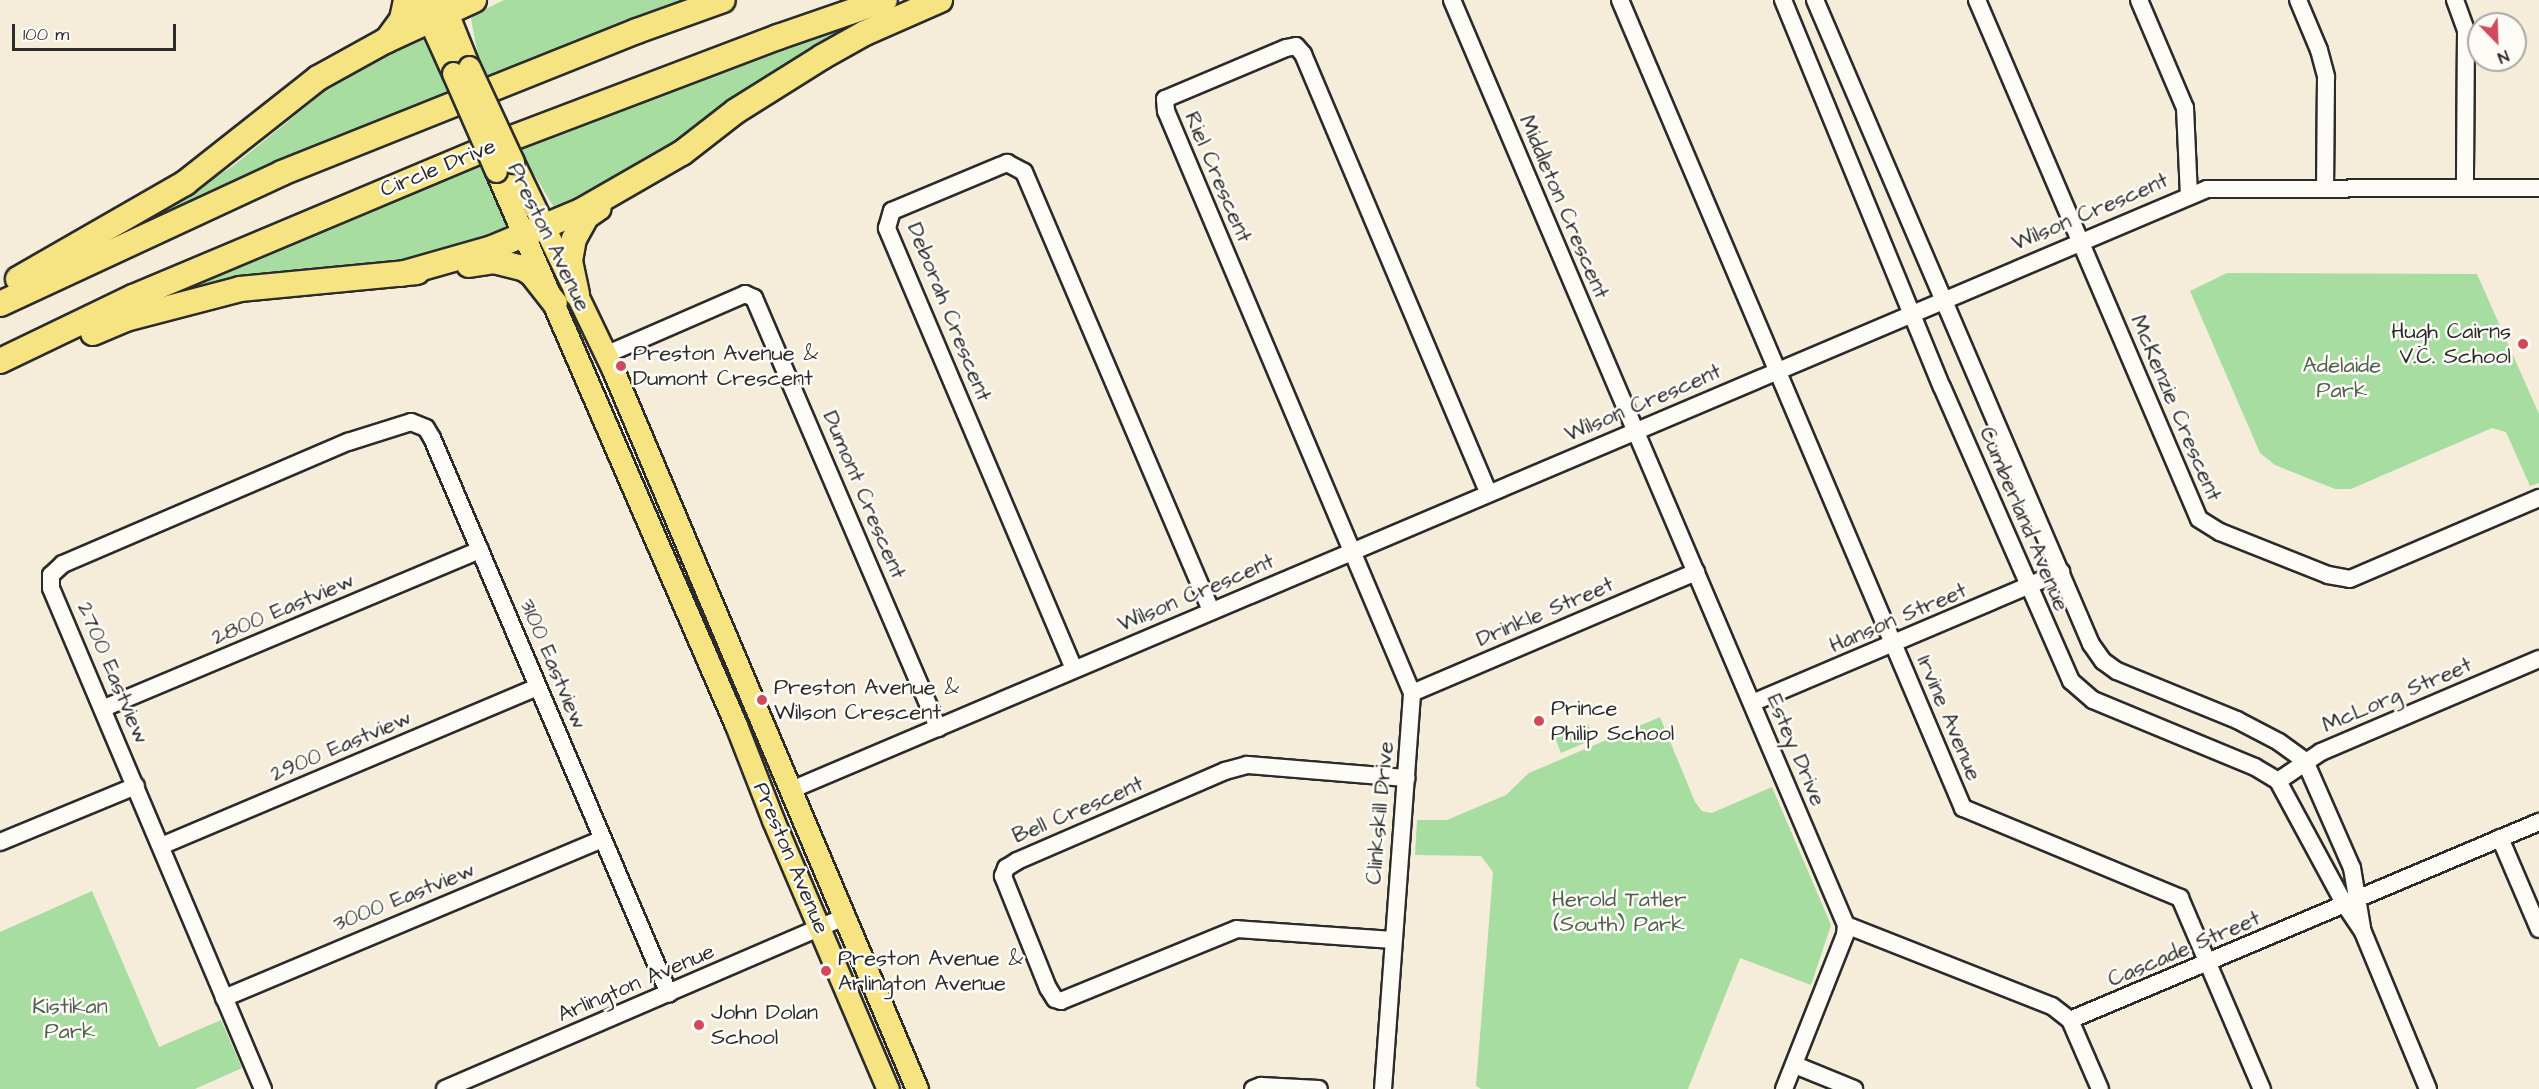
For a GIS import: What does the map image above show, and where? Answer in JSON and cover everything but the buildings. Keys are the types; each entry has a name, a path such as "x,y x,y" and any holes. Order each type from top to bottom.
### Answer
{"highway":[{"path":"385,41 402,19 406,0"},
{"path":"0,288 185,183 318,78 385,41 435,8 474,0"},
{"path":"0,304 282,173 637,31 723,0"},
{"name":"Circle Drive","path":"0,361 133,297 512,138 778,37 885,0"},
{"path":"401,274 462,258 533,231 624,188 682,153 736,111 822,57 865,33 940,0"},
{"path":"0,374 126,319 240,289 401,274 494,261 514,264 566,298 570,261 577,231 587,216 624,188"}],"main road":[{"name":"Preston Avenue","path":"435,8 533,231 566,298 605,355 917,1089"},
{"name":"Preston Avenue","path":"566,298 581,364 736,725 773,820 888,1089"},
{"name":"Preston Avenue","path":"581,364 596,363 627,407"},
{"name":"Preston Avenue","path":"736,725 751,738 780,788 791,790"},
{"path":"773,820 791,790"}],"street":[{"name":"Middleton Crescent","path":"1452,0 1635,430"},
{"path":"1620,0 1778,370"},
{"name":"Cumberland Avenue","path":"1784,0 1912,313 2071,681 2093,700 2255,766 2278,781 2351,902 2427,1089"},
{"name":"Cumberland Avenue","path":"1815,0 2091,644 2103,661 2117,671 2237,720 2279,742 2306,761 2352,868 2351,902"},
{"name":"McKenzie Crescent","path":"1977,0 2199,519 2220,532 2328,575 2350,579 2538,500"},
{"path":"2139,0 2185,108 2189,195"},
{"path":"2298,0 2319,50 2326,77 2325,187"},
{"path":"2455,0 2466,31 2465,187"},
{"name":"Riel Crescent","path":"1352,552 1166,111 1165,99 1286,48 1296,46 1303,54 1488,493"},
{"name":"Deborah Crescent","path":"1074,669 888,228 892,211 1007,163 1024,172 1211,611"},
{"name":"Wilson Crescent","path":"791,790 2189,195 2213,187 2539,188"},
{"name":"Dumont Crescent","path":"605,355 745,294 754,298 938,728"},
{"name":"Irvine Avenue","path":"1778,370 1963,808 2180,898 2262,1089"},
{"name":"3100 Eastview","path":"348,442 411,422 426,428 432,438 669,994"},
{"name":"Estey Drive","path":"1635,430 1846,925"},
{"name":"2700 Eastview","path":"263,1089 104,708 51,588 51,575 63,564 348,442"},
{"name":"2800 Eastview","path":"104,708 480,549"},
{"name":"Clinkskill Drive","path":"1352,552 1412,693 1383,1089"},
{"name":"Drinkle Street","path":"1412,693 1695,572"},
{"name":"Hanson Street","path":"1752,703 2061,572"},
{"name":"McLorg Street","path":"2278,781 2321,752 2539,659"},
{"name":"2900 Eastview","path":"161,846 538,687"},
{"name":"Bell Crescent","path":"1393,940 1237,929 1061,1001 1055,999 1048,988 1003,876 1006,868 1017,861 1225,771 1247,765 1406,778"},
{"path":"0,842 136,786"},
{"name":"Cascade Street","path":"2070,1020 2539,822"},
{"path":"2500,838 2539,929"},
{"name":"3000 Eastview","path":"224,998 602,839"},
{"name":"Arlington Avenue","path":"445,1089 844,917"},
{"path":"1784,1089 1845,935 1846,925 2052,1006 2070,1020 2100,1089"},
{"path":"1795,1065 1854,1089"},
{"path":"1253,1089 1260,1086 1319,1089"}],"green space":[{"path":"504,0 697,0 487,80 479,61 471,19 475,14"},
{"path":"904,0 913,0 675,148 556,211 536,177 524,163 516,145"},
{"path":"424,35 452,95 94,248 163,211 233,166 357,65"},
{"path":"480,159 511,225 509,228 461,248 409,260 358,265 166,296"},
{"name":"Adelaide Park","path":"2227,273 2477,274 2539,414 2539,483 2530,486 2506,432 2492,428 2351,489 2335,489 2275,465 2260,453 2190,291"},
{"name":"Herold Tatler (South) Park","path":"1660,717 1695,802 1702,811 1712,813 1772,787 1831,925 1811,985 1740,958 1688,1089 1481,1089 1476,1086 1493,872 1481,856 1415,855 1417,820 1447,820 1506,795 1529,773"},
{"path":"1588,724 1594,739 1561,753 1555,738"},
{"name":"Kistikan Park","path":"92,891 159,1047 221,1020 242,1068 195,1089 0,1089 0,932"}],"place":[{"name":"Hugh Cairns V.C. School","path":"2523,344"},
{"name":"Preston Avenue & Dumont Crescent","path":"621,366"},
{"name":"Preston Avenue & Wilson Crescent","path":"762,700"},
{"name":"Prince Philip School","path":"1539,721"},
{"name":"Preston Avenue & Arlington Avenue","path":"826,971"},
{"name":"John Dolan School","path":"699,1025"}]}
